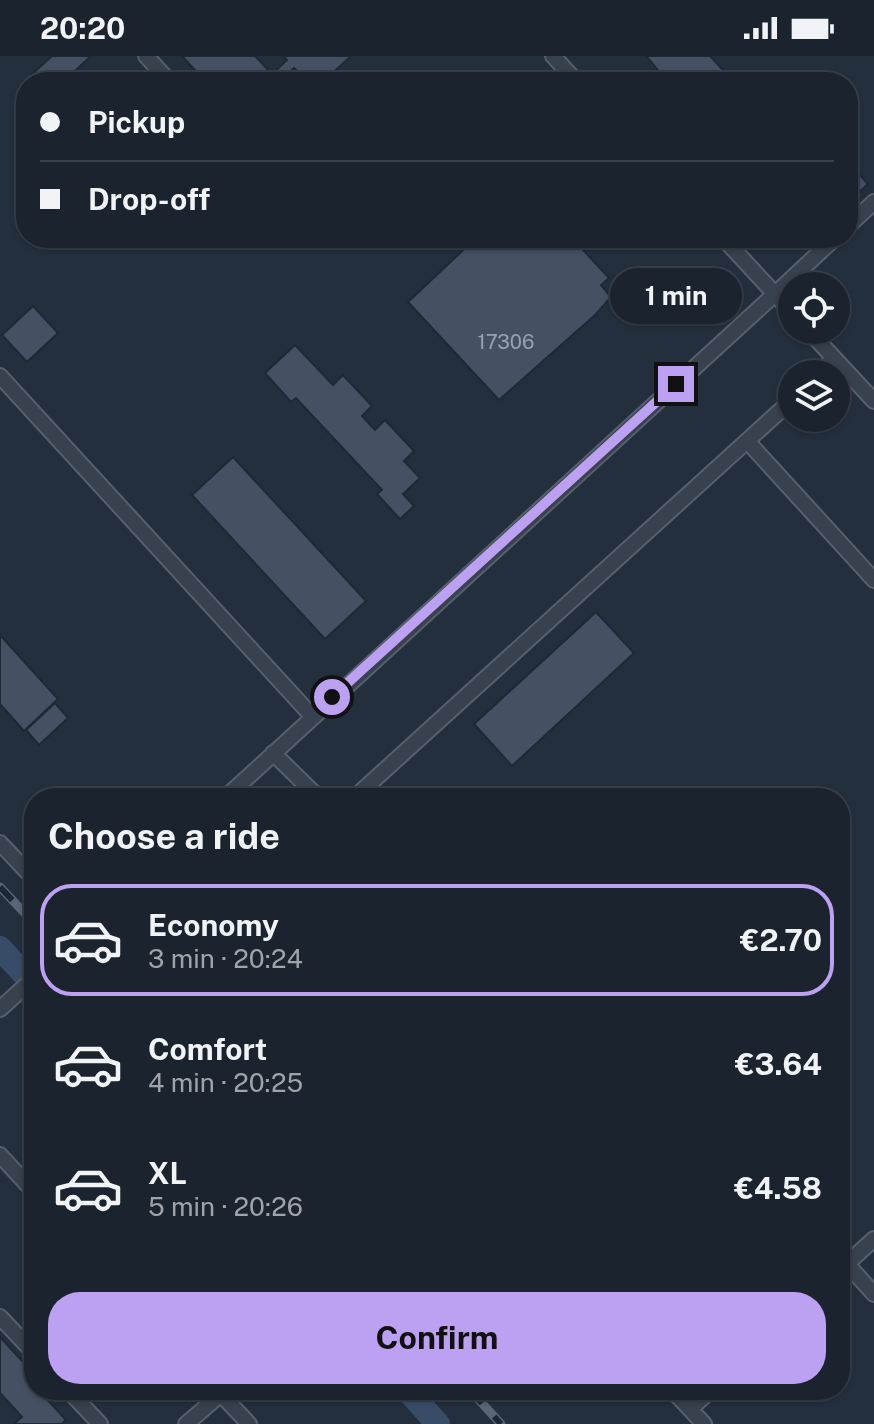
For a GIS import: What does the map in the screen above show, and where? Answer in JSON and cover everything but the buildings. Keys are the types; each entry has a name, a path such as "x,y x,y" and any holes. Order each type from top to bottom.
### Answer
{"lane":[{"path":"146,56 161,72"},
{"path":"553,56 568,72"},
{"path":"858,217 874,202"},
{"path":"732,248 778,297"},
{"path":"236,788 824,248"},
{"path":"821,344 874,401"},
{"path":"0,376 312,716"},
{"path":"365,788 778,413"},
{"path":"748,442 874,580"},
{"path":"273,753 309,788"},
{"path":"0,843 24,868"},
{"path":"0,1009 24,987"},
{"path":"0,1155 24,1181"},
{"path":"850,1261 874,1239"},
{"path":"850,1272 874,1294"},
{"path":"0,1317 24,1342"},
{"path":"77,1400 100,1424"},
{"path":"186,1424 211,1400"},
{"path":"226,1400 249,1424"},
{"path":"681,1400 704,1424"},
{"path":"690,1409 700,1400"}],"waterway":[{"path":"0,948 24,974"},
{"path":"416,1400 438,1424"}],"railway":[{"path":"0,887 24,912"},
{"path":"479,1400 501,1424"}],"route":[{"path":"332,697 676,384"}]}
